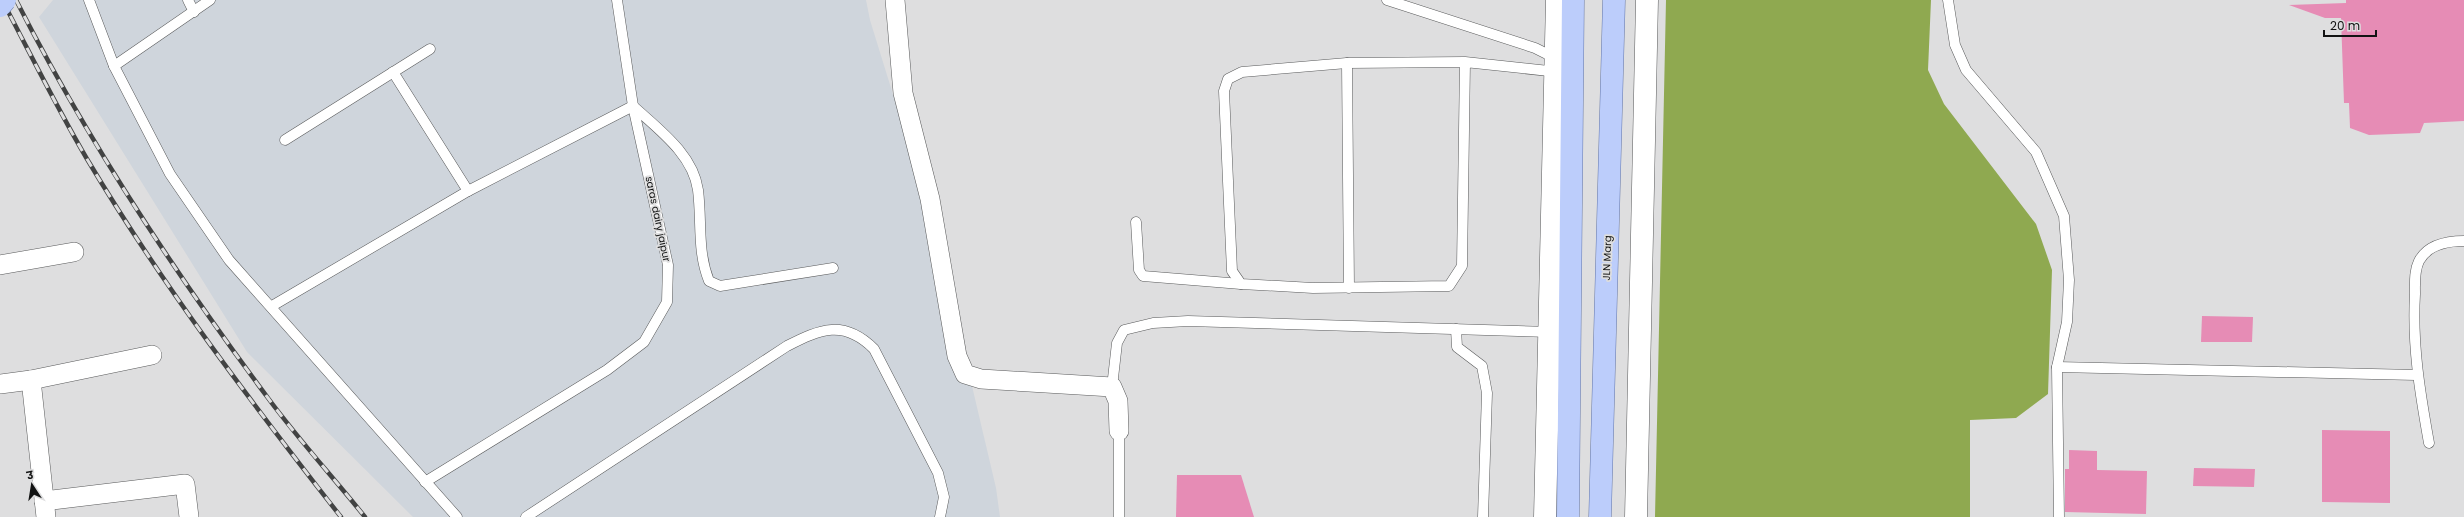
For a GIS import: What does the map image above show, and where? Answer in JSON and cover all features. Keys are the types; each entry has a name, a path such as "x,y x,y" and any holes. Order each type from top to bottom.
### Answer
{"main road":[{"path":"0,6 5,0"},
{"path":"1568,517 1560,332 1563,66 1573,0"},
{"name":"JLN Marg","path":"1600,517 1614,0"}],"street":[{"path":"894,0 904,93 930,199 957,356 965,374 981,379 1112,387 1118,401 1119,432"},
{"path":"1557,0 1563,66"},
{"path":"1636,517 1647,0"},
{"path":"0,264 74,252"},
{"path":"1545,517 1560,332"},
{"path":"0,384 31,380 152,355"},
{"path":"31,380 45,509 185,484 189,517"}],"lane":[{"path":"89,0 114,66 170,174 229,260 272,306 457,517"},
{"path":"188,0 194,12"},
{"path":"114,66 210,0"},
{"name":"saras dairy jaipur","path":"425,482 613,365 644,342 667,302 668,265 633,106 617,0"},
{"path":"1387,0 1528,45 1563,66"},
{"path":"1948,0 1955,45 1966,70 2036,152 2064,216 2069,280 2067,322 2056,367 2059,517"},
{"path":"285,140 430,49"},
{"path":"1241,284 1232,271 1224,91 1228,79 1242,72 1347,63 1465,62 1563,66"},
{"path":"1136,222 1139,270 1143,276 1241,284 1349,288 1449,286 1462,266 1465,62"},
{"path":"1347,63 1349,288"},
{"path":"393,72 468,191"},
{"path":"272,306 468,191 633,106 677,147 692,172 698,189 702,264 709,281 720,286 832,268"},
{"path":"2428,443 2416,375 2414,312 2416,273 2419,261 2427,251 2436,245 2464,241"},
{"path":"1112,387 1118,343 1124,330 1139,325 1188,321 1560,332"},
{"path":"1456,329 1457,348 1482,366 1487,393 1483,517"},
{"path":"526,517 787,346 810,335 830,330 850,331 862,336 874,349 938,473 944,497 940,517"},
{"path":"2056,367 2416,375"},
{"path":"1119,432 1119,517"}],"shaded area":[{"path":"53,0 866,0 870,20 937,237 996,488 1000,517 413,517 247,352 39,17"}],"green space":[{"path":"1666,0 1931,0 1928,70 1944,104 2036,224 2052,270 2048,394 2016,418 1970,420 1970,517 1655,517"}],"building":[{"path":"2346,0 2464,0 2464,121 2424,123 2420,133 2369,135 2350,128 2349,103 2344,103 2341,18 2325,18 2289,5 2346,3"},
{"path":"2202,316 2253,317 2252,342 2201,342"},
{"path":"2322,430 2390,431 2390,503 2322,502"},
{"path":"2069,450 2097,451 2097,470 2147,471 2146,514 2065,512 2065,469 2069,469"},
{"path":"2194,468 2255,469 2254,487 2193,486"},
{"path":"1177,475 1241,475 1254,517 1176,517"}],"railway":[{"path":"2,0 76,140 146,252 208,342 341,517"},
{"path":"16,0 72,104 133,204 166,254 279,413 365,517"}]}
